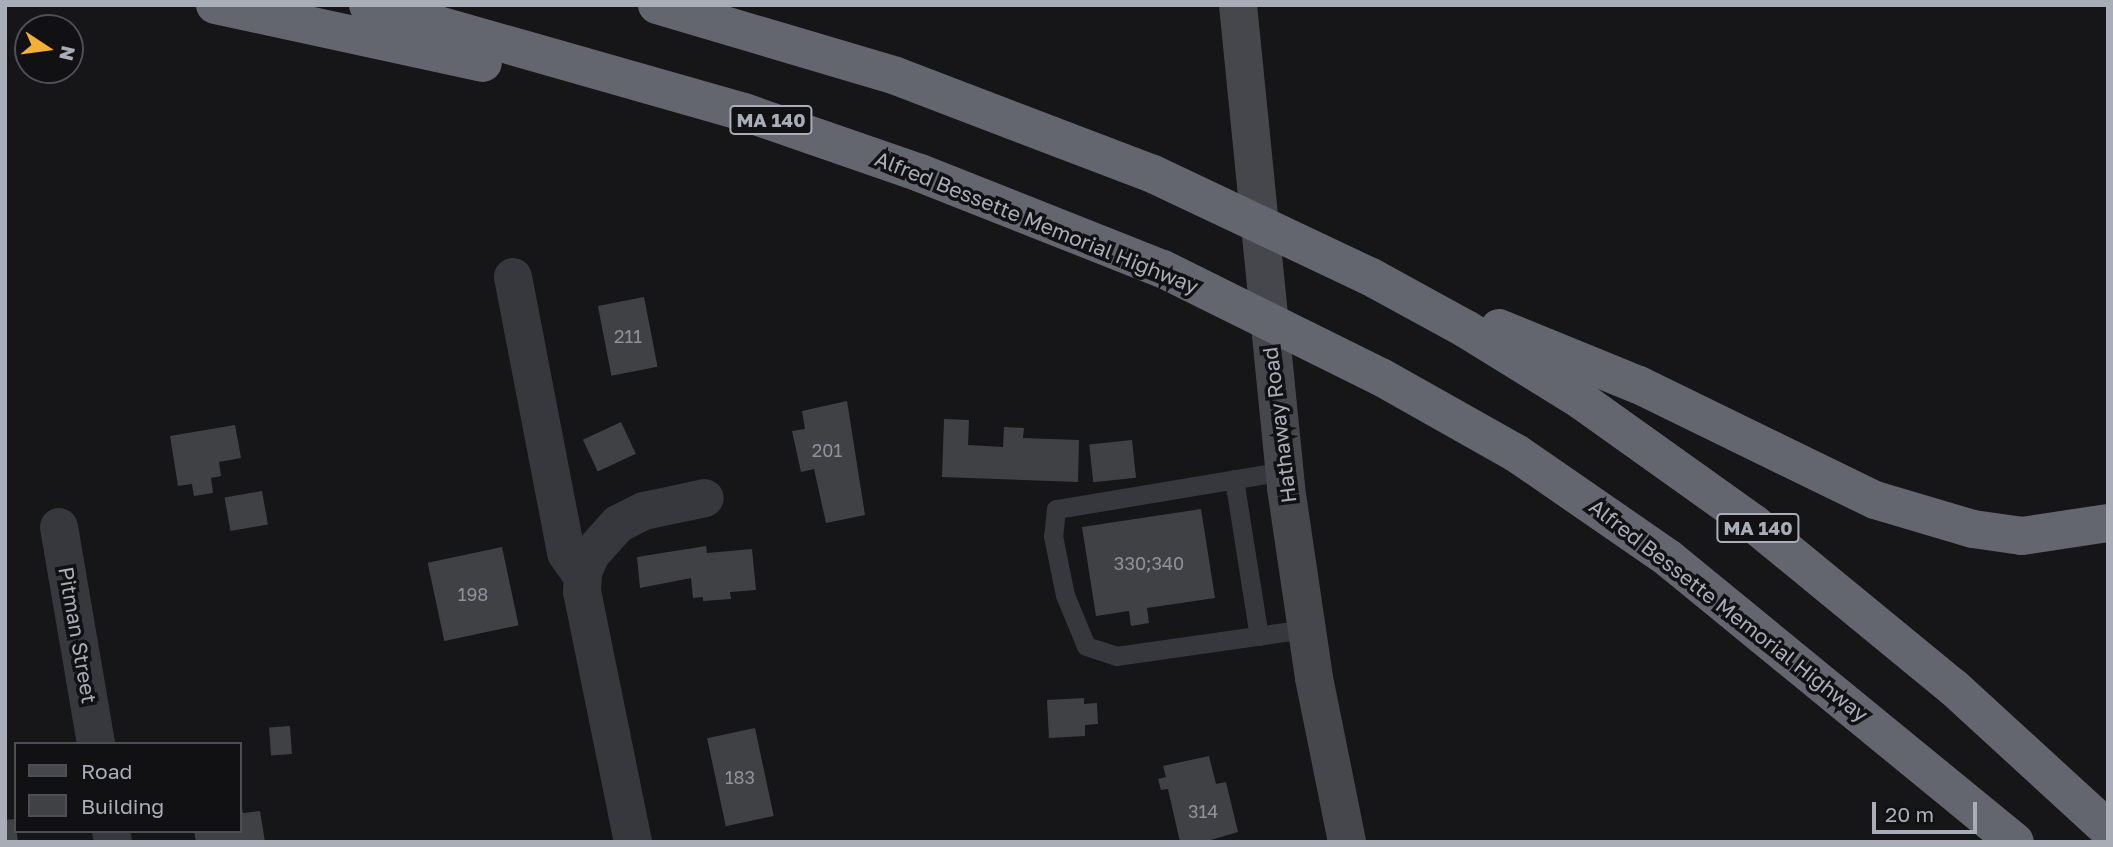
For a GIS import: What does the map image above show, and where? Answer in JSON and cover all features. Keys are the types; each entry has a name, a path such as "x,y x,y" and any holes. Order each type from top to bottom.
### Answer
{"highway":[{"path":"215,5 485,63 722,105"},
{"name":"Alfred Bessette Memorial Highway","path":"368,5 722,105 920,173 1163,269 1381,377 1516,453 1668,558 2015,842"},
{"name":"MA 140","path":"657,5 805,47 976,103 1153,174 1407,295 1582,401 1753,523 1953,687 2108,829"},
{"path":"702,5 805,47"},
{"path":"1407,295 1629,380 1875,500 1973,529 2022,536 2108,523"}],"main road":[{"name":"Hathaway Road","path":"1238,5 1284,471 1306,629 1348,842"}],"street":[{"path":"513,277 566,553 583,577"},
{"path":"633,842 582,592 583,577 591,555 618,524 644,512 705,498"},
{"name":"Pitman Street","path":"60,527 96,742"}],"lane":[{"path":"1284,471 1056,509 1053,536 1065,595 1086,646 1116,656 1306,629"},
{"path":"1234,479 1259,636"}],"building":[{"path":"644,297 658,367 611,376 598,306"},
{"path":"847,401 865,515 826,523 814,469 801,472 792,431 805,429 802,411"},
{"path":"944,419 969,420 968,445 1003,447 1004,427 1024,428 1023,438 1079,440 1078,482 942,477"},
{"path":"621,422 636,454 598,471 583,440"},
{"path":"235,425 241,458 219,462 221,476 211,478 213,493 194,496 192,484 178,486 170,436"},
{"path":"1132,440 1136,478 1093,482 1089,444"},
{"path":"262,491 268,524 230,531 225,498"},
{"path":"1201,509 1215,598 1147,608 1149,623 1131,626 1129,611 1096,616 1082,527"},
{"path":"706,546 707,553 752,549 756,590 730,592 731,599 703,601 703,597 693,598 691,578 640,588 637,557"},
{"path":"502,547 519,625 444,641 428,563"},
{"path":"1084,698 1084,704 1097,703 1098,724 1085,725 1085,736 1049,738 1047,700"},
{"path":"290,726 292,754 271,755 269,727"},
{"path":"755,728 774,816 726,826 707,738"},
{"path":"1209,756 1216,784 1226,782 1238,832 1204,842 1180,842 1168,789 1161,790 1158,779 1166,777 1163,766"},
{"path":"242,808 243,813 260,811 265,842 196,842 194,833 242,833"},
{"path":"14,819 14,833 17,833 18,842 5,842 5,820"}]}
